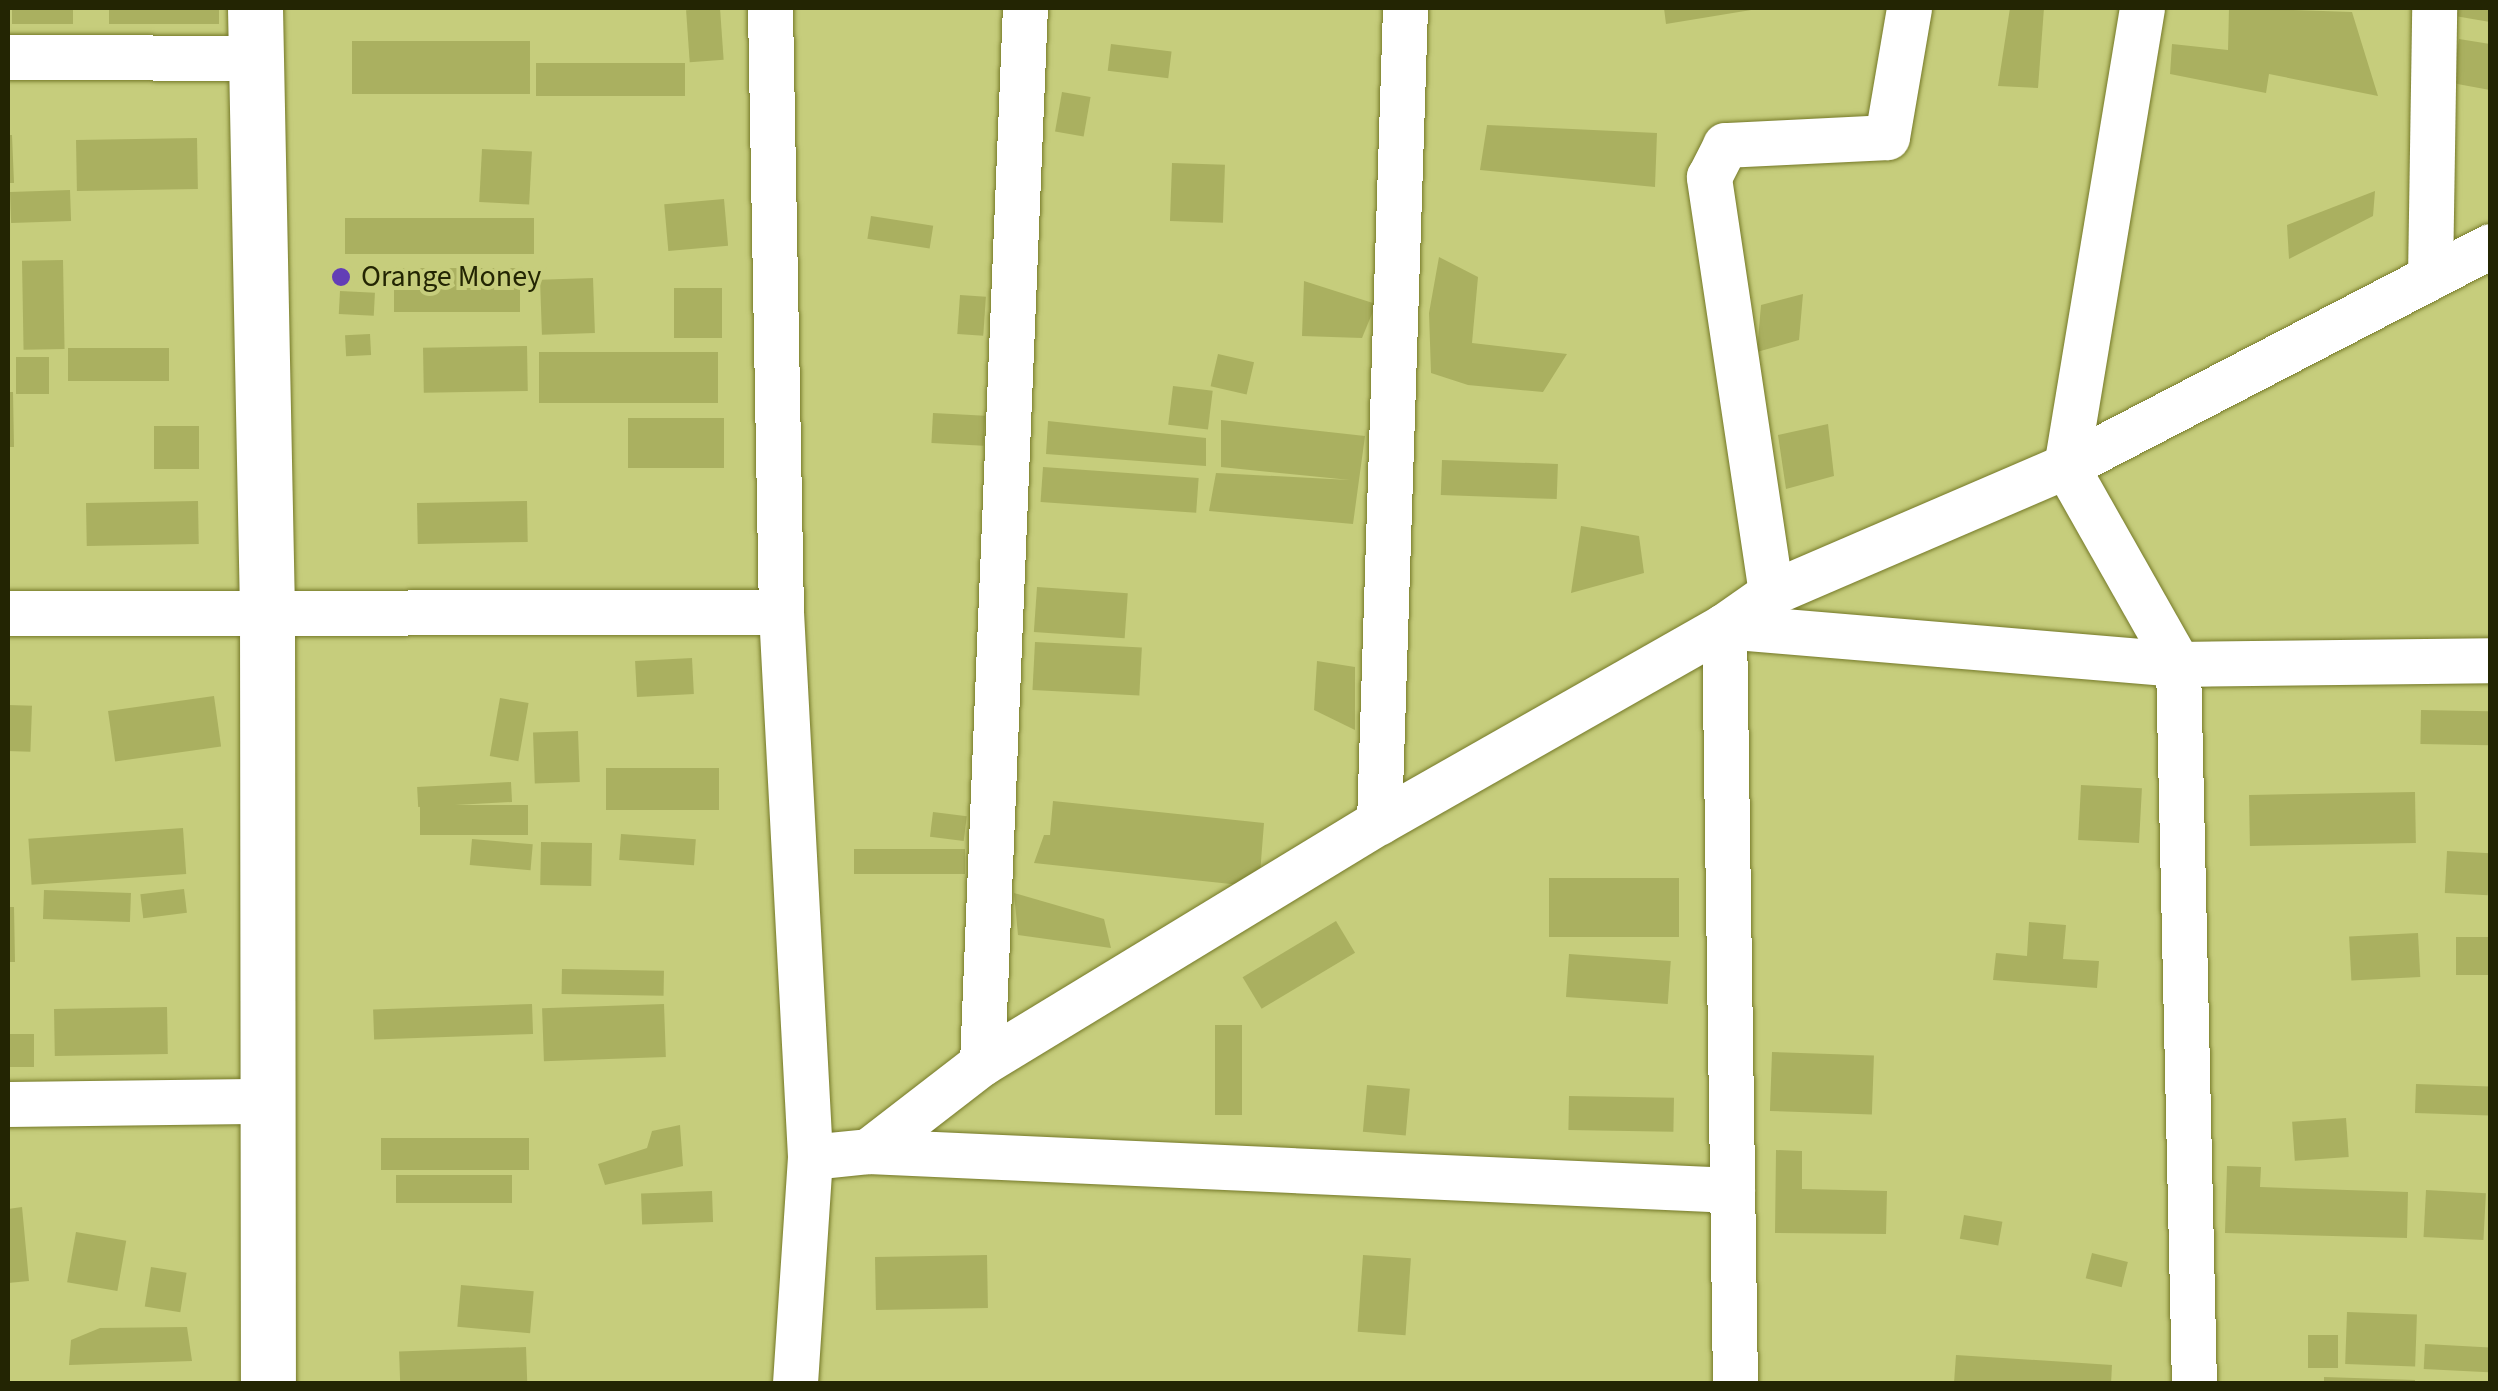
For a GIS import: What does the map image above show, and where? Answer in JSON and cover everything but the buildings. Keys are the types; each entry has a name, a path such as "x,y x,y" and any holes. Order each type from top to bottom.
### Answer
{"street":[{"path":"770,8 780,612 810,1157 795,1384"},
{"path":"982,1063 1026,8"},
{"path":"1379,822 1405,8"},
{"path":"1771,594 1709,178 1724,145 1887,138 1909,8"},
{"path":"2142,8 2066,466 2178,664 2194,1384"},
{"path":"2430,277 2434,8"},
{"path":"8,56 255,32 267,612 268,1384"},
{"path":"868,1151 982,1063 1379,822 1724,626 1771,594 2066,466 2490,246"},
{"path":"8,613 780,612"},
{"path":"1724,626 2178,664 2490,660"},
{"path":"1724,626 1736,1384"},
{"path":"8,1104 269,1101"},
{"path":"810,1157 868,1151 1732,1190"}],"place":[{"name":"Orange Money","path":"341,277"}]}
